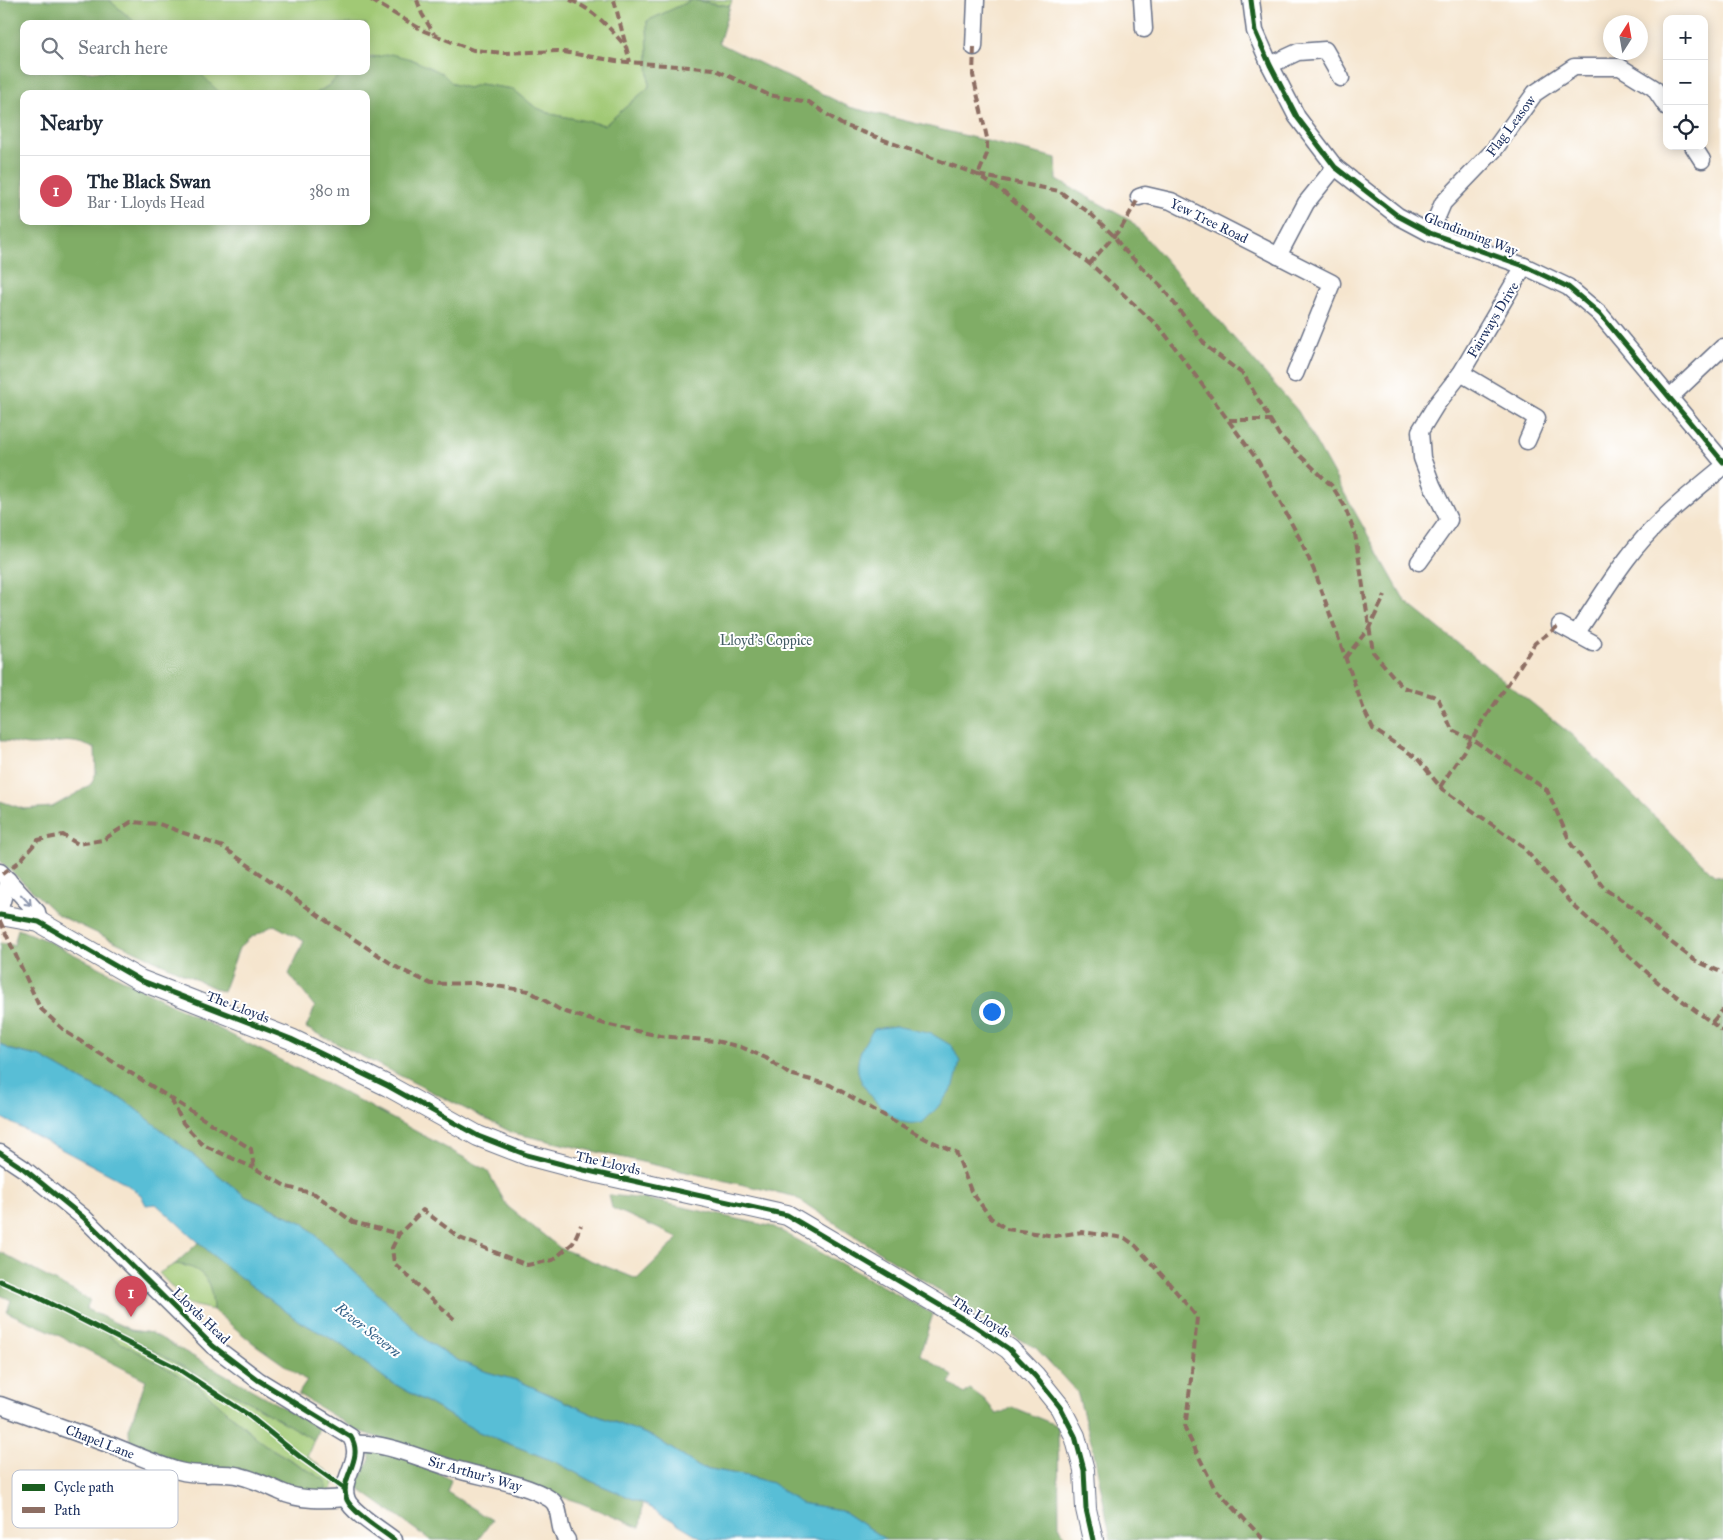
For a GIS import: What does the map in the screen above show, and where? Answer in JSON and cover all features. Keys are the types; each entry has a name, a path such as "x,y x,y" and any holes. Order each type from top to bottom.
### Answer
{"street":[{"path":"974,48 976,0"},
{"path":"1142,0 1144,29"},
{"name":"Glendinning Way","path":"1251,0 1255,31 1270,65 1297,117 1336,167 1398,216 1430,232 1524,266 1568,288 1600,314 1723,462"},
{"path":"1270,65 1298,52 1325,50 1342,78"},
{"name":"Flag Leasow","path":"1430,232 1443,203 1494,150 1535,93 1574,67 1620,67 1654,88 1666,105"},
{"path":"1696,150 1702,160"},
{"path":"1278,256 1306,203 1336,167"},
{"name":"Yew Tree Road","path":"1138,197 1144,195 1171,201 1332,283 1296,374"},
{"name":"Fairways Drive","path":"1419,562 1449,520 1432,485 1422,458 1420,431 1436,405 1461,372 1524,266"},
{"path":"1669,398 1723,347"},
{"name":"Fairways Drive","path":"1461,372 1536,418 1527,441"},
{"path":"1576,634 1626,560 1642,541 1663,519 1723,467"},
{"path":"1560,625 1593,643"},
{"path":"0,908 4,876"},
{"path":"4,876 37,912 39,922"},
{"name":"The Lloyds","path":"0,916 39,922 140,980 291,1039 388,1086 478,1136 527,1155 574,1168 787,1215 930,1299 1009,1349 1035,1376 1060,1407 1074,1436 1084,1470 1086,1509 1093,1540"},
{"name":"Lloyds Head","path":"0,1154 24,1169 83,1217 213,1346 258,1380 351,1437 355,1444"},
{"name":"Chapel Lane","path":"0,1405 177,1470"},
{"path":"355,1444 354,1459 345,1489 346,1498 352,1507 394,1540"},
{"name":"Sir Arthur's Way","path":"355,1444 383,1445 541,1495 552,1500 556,1505 560,1526 564,1537 568,1540"},
{"name":"Chapel Lane","path":"178,1470 191,1474 238,1475 271,1486 279,1491 310,1499 346,1498"}],"green space":[{"name":"Lloyd's Coppice","path":"0,0 109,0 132,20 20,20 20,75 202,75 217,90 20,90 20,225 370,225 370,90 321,90 331,84 339,75 370,75 370,58 391,54 411,59 442,73 453,84 468,88 480,84 513,89 535,107 551,114 605,125 649,87 647,21 692,0 730,6 719,43 849,107 1056,158 1057,180 1131,221 1298,411 1405,601 1573,736 1714,875 1723,877 1723,1540 1111,1540 1093,1448 1077,1392 1036,1348 996,1327 793,1196 513,1133 306,1028 315,1007 289,974 304,941 274,925 250,938 239,948 223,992 58,915 0,861 0,801 24,809 52,807 91,784 96,773 95,749 77,742 31,745 0,741"},
{"path":"109,0 692,0 647,21 649,87 605,125 551,114 535,107 513,89 480,84 468,88 453,84 442,73 370,57 370,20 132,20"},
{"path":"696,0 732,0 730,6"},
{"path":"202,75 339,75 331,84 321,90 217,90"},
{"path":"18,929 50,942 360,1101 487,1170 507,1206 560,1248 637,1279 679,1238 612,1208 609,1195 646,1199 774,1227 933,1314 920,1354 953,1376 950,1383 964,1394 970,1389 984,1399 996,1413 1003,1413 1012,1407 1058,1426 1059,1525 1066,1540 886,1540 841,1510 799,1503 772,1483 699,1467 654,1437 590,1413 519,1381 487,1372 459,1361 428,1342 303,1223 246,1197 124,1100 96,1088 41,1057 11,1050 0,1044 0,943 14,945"},
{"path":"199,1242 225,1266 299,1321 339,1343 386,1379 479,1432 556,1462 591,1481 643,1503 640,1528 581,1503 358,1431 298,1394 307,1381 253,1343 213,1310 211,1291 200,1272 175,1264"},
{"path":"0,1252 90,1300 86,1309 131,1330 152,1333 319,1428 314,1440 253,1404 116,1331 109,1336 197,1385 265,1445 326,1481 327,1486 324,1494 311,1495 189,1467 130,1449 129,1429 146,1380 48,1330 7,1312 11,1300 0,1295"},
{"path":"175,1264 200,1272 205,1278 211,1291 213,1310 188,1304 159,1273"},
{"path":"116,1331 253,1404 314,1440 307,1456 335,1477 331,1490 324,1494 326,1481 264,1444 197,1385 108,1336"},
{"path":"370,1450 416,1461 451,1480 447,1492 492,1520 478,1540 430,1540 356,1487 370,1459"}],"water":[{"path":"895,1026 932,1034 952,1046 960,1062 954,1086 937,1108 922,1123 905,1123 882,1108 869,1093 858,1071 858,1059 862,1048 874,1029"},
{"name":"River Severn","path":"0,1044 11,1050 41,1057 96,1088 124,1100 246,1197 303,1223 428,1342 459,1361 487,1372 519,1381 590,1413 654,1437 699,1467 772,1483 800,1503 841,1510 886,1540 705,1540 643,1503 591,1481 556,1462 479,1432 386,1379 339,1343 299,1321 225,1266 156,1204 146,1205 141,1195 122,1181 0,1117"}],"marked path":[{"path":"371,0 424,31 473,50 504,53 558,51 616,61 714,69 769,95 809,102 841,124 978,175 1002,191 1043,227 1096,269 1162,330 1258,461 1301,541 1316,575 1364,710 1373,729 1417,758 1442,789 1521,845 1575,907 1660,984 1723,1031"},
{"path":"417,0 422,14 434,34"},
{"path":"570,0 594,14 626,47"},
{"path":"614,0 630,62"},
{"path":"974,47 973,75 987,138 987,154 978,175 1059,191 1091,214 1162,287 1207,347 1244,375 1279,435 1332,486 1344,505 1355,534 1373,652 1402,687 1433,696 1439,700 1452,730 1472,739 1547,790 1571,844 1606,890 1631,906 1663,936 1694,960 1723,973"},
{"path":"1089,264 1122,227 1139,197"},
{"path":"1229,420 1271,420"},
{"path":"1345,658 1369,628 1385,595"},
{"path":"1440,787 1535,643 1560,625"},
{"path":"2,874 19,862 38,840 63,835 78,844 103,840 131,822 159,824 223,847 328,922 398,968 431,984 475,983 529,991 562,1011 605,1024 660,1036 716,1041 741,1047 766,1058 789,1074 830,1085 926,1139 956,1152 971,1191 991,1218 1006,1229 1055,1236 1082,1232 1125,1238 1136,1246 1197,1317 1185,1429 1214,1487 1264,1540"},
{"path":"0,921 40,1008 66,1032 251,1149 254,1168 287,1187 315,1194 353,1222 399,1234"},
{"path":"1712,1022 1723,1010"},
{"path":"171,1099 183,1123 203,1145 254,1168"},
{"path":"454,1319 394,1263 392,1248 399,1234 423,1210 460,1238 527,1265 553,1260 573,1243 581,1225"}],"cycle path":[{"path":"1251,0 1255,31 1270,65 1297,117 1335,167 1398,216 1430,233 1524,266 1568,287 1600,314 1723,462"},
{"path":"0,915 39,922 140,980 291,1039 388,1086 478,1136 527,1155 584,1170 787,1215 975,1326 1009,1349 1035,1376 1060,1407 1075,1436 1084,1470 1086,1509 1093,1540"},
{"path":"0,1153 24,1169 83,1217 213,1346 258,1380 351,1437 355,1453 346,1484 347,1500 362,1516 394,1540"},
{"path":"0,1281 35,1296 177,1368 247,1414 299,1456 345,1489"}],"place":[{"name":"The Black Swan","path":"131,1317"}]}
